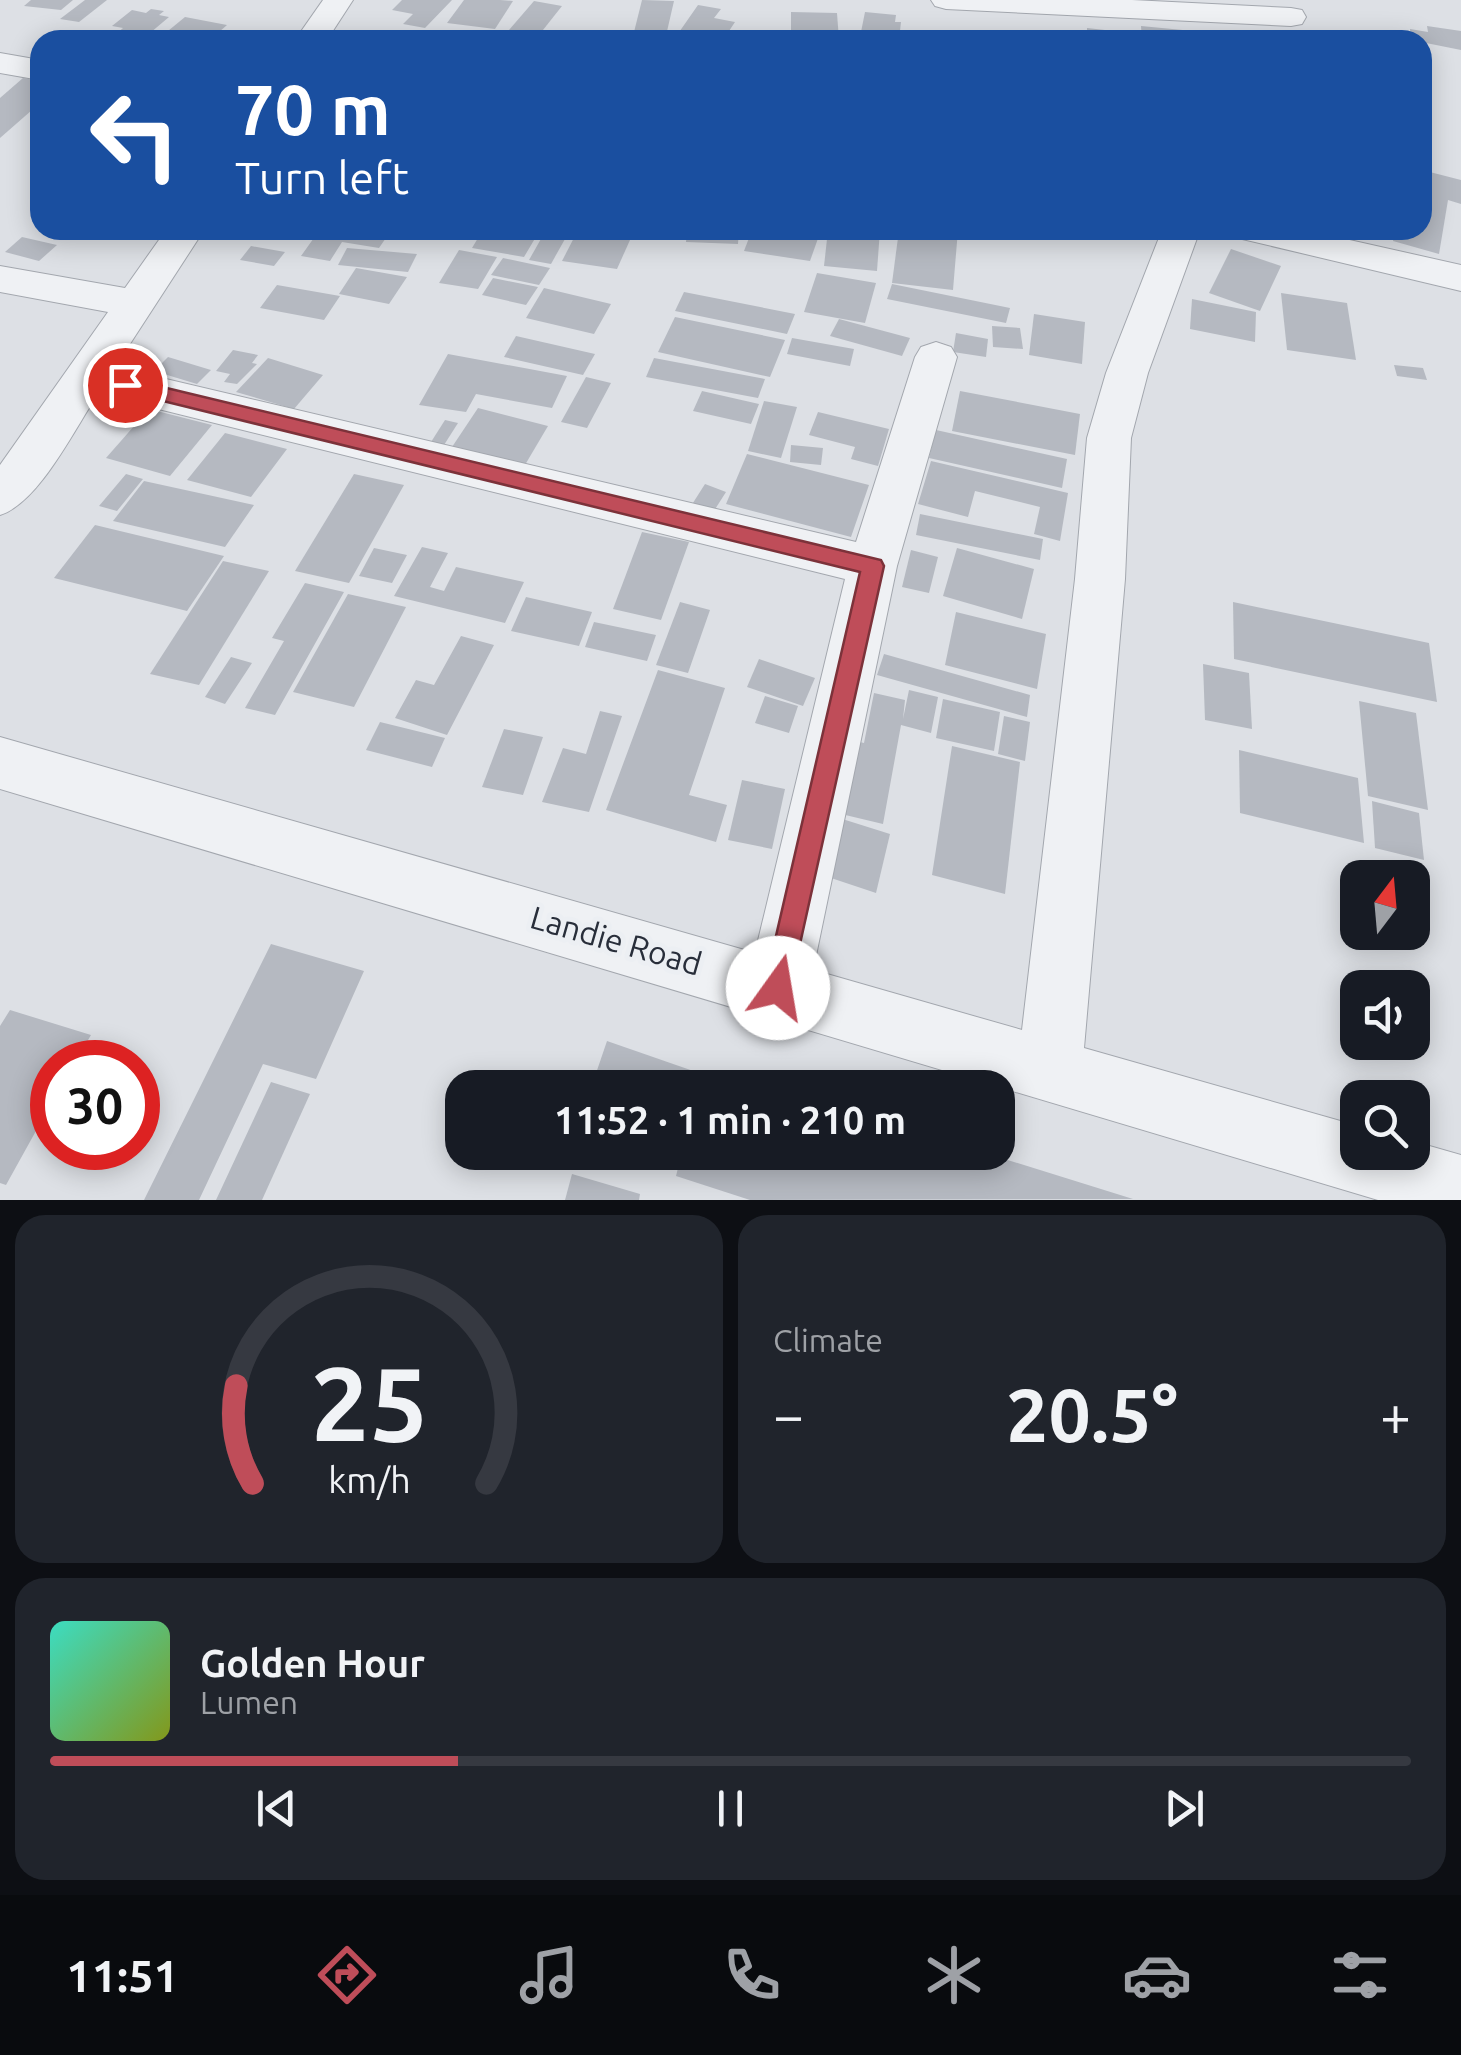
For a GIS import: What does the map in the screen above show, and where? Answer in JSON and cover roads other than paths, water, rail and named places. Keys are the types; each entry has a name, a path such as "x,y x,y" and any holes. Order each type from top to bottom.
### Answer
{"street":[{"path":"318,30 338,0"},
{"path":"946,0 1291,19"},
{"path":"0,63 30,68"},
{"path":"0,497 27,465 178,240"},
{"path":"1050,1067 1100,580 1109,438 1127,374 1176,240"},
{"path":"1295,240 1461,278"},
{"path":"0,279 136,304"},
{"path":"778,988 873,566 936,357"},
{"path":"88,376 873,566"},
{"name":"Landie Road","path":"0,763 1461,1190"}]}
